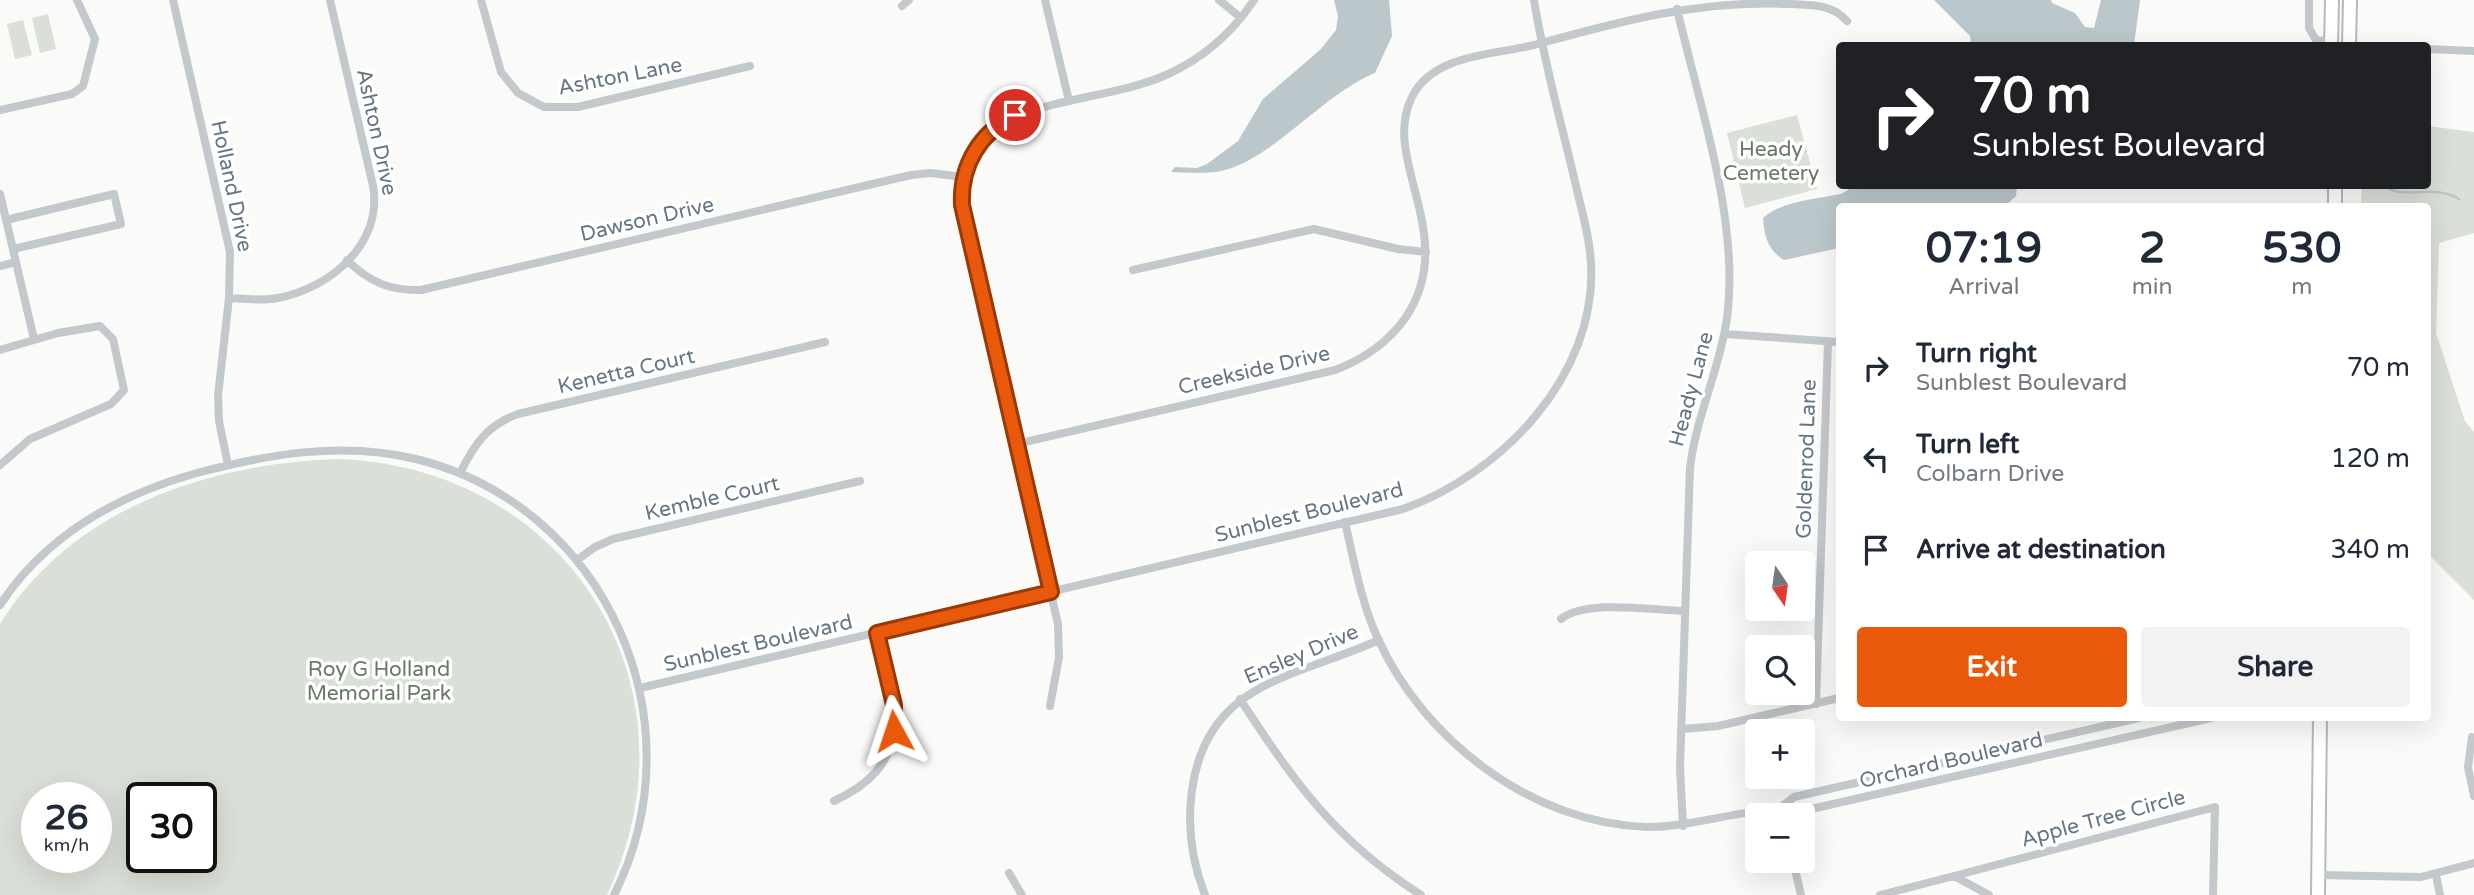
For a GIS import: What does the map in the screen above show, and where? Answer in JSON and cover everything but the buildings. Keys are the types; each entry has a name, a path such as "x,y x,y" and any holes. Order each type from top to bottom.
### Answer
{"main road":[{"path":"2331,42 2332,0"},
{"path":"2349,42 2350,0"},
{"path":"2318,895 2320,721"}],"street":[{"path":"0,110 72,94 83,86 95,39 77,0"},
{"name":"Holland Drive","path":"173,0 228,239 229,298 218,408 228,465"},
{"name":"Ashton Drive","path":"229,298 263,300 294,294 320,281 347,260 368,235 376,201 330,0"},
{"name":"Ashton Lane","path":"481,0 501,72 518,93 544,107 578,107 750,66"},
{"path":"1045,0 1069,101"},
{"path":"1219,0 1241,18"},
{"path":"1050,706 1059,649 1051,592 963,213 963,177 980,142 997,126 1024,112 1165,76 1205,52 1241,18 1254,0"},
{"name":"Sunblest Boulevard","path":"640,688 1421,503 1484,467 1530,423 1553,392 1572,356 1589,300 1591,261 1534,0"},
{"path":"2309,0 2310,34 2316,40 2324,42"},
{"name":"Creekside Drive","path":"1016,443 1350,364 1379,347 1402,322 1421,285 1426,252 1422,215 1405,134 1406,116 1415,92 1433,73 1446,66 1610,22 1677,9 1745,3 1826,7 1847,22"},
{"name":"Heady Lane","path":"1677,9 1727,227 1730,272 1725,334 1693,443 1680,798 1684,826"},
{"path":"2431,49 2474,51"},
{"name":"Dawson Drive","path":"347,260 380,285 421,290 911,175 931,173 963,177"},
{"path":"0,194 34,339"},
{"path":"6,220 114,194 117,204 121,224 13,249"},
{"path":"1133,270 1314,229 1398,249 1426,252"},
{"path":"0,266 16,262"},
{"path":"0,350 34,339 100,326 109,332 124,390 117,401 30,439 0,465"},
{"path":"1725,334 1836,342"},
{"name":"Kenetta Court","path":"460,473 482,436 510,417 825,342"},
{"name":"Goldenrod Lane","path":"1816,704 1828,342"},
{"path":"0,605 53,546 111,504 187,476 228,465 289,454 353,450 415,459 460,473 519,507 578,561 616,621 640,688 648,736 646,793 629,863 614,895"},
{"name":"Kemble Court","path":"578,561 595,547 613,539 860,481"},
{"name":"Orchard Boulevard","path":"1345,522 1362,593 1379,640 1398,676 1432,720 1460,748 1499,778 1549,804 1592,818 1633,826 1684,826 1745,817"},
{"path":"1561,619 1571,611 1587,608 1685,611"},
{"path":"834,802 870,780 887,759 891,746 895,715 877,633"},
{"name":"Ensley Drive","path":"1205,895 1190,832 1195,775 1212,730 1240,699 1270,683 1379,640"},
{"path":"1240,699 1293,778 1331,824 1369,860 1421,895"},
{"path":"1682,729 1718,726 1836,699"},
{"name":"Orchard Boulevard","path":"1789,803 1794,797 2125,721"},
{"name":"Orchard Boulevard","path":"1815,808 2198,721"},
{"path":"2472,737 2468,767 2474,796"},
{"name":"Apple Tree Circle","path":"1954,876 2215,807 2213,895"},
{"path":"2319,875 2409,878 2436,875 2474,863"},
{"path":"1009,873 1022,895"},
{"path":"1796,873 1801,895"},
{"path":"2436,875 2440,895"},
{"path":"1880,895 1954,876 1989,895"}],"green space":[{"path":"48,14 56,49 40,53 32,18"},
{"path":"23,20 32,55 15,59 7,24"},
{"name":"Heady Cemetery","path":"1797,115 1817,189 1745,208 1727,133"},
{"path":"2431,127 2474,132 2474,233 2439,243 2436,333 2465,421 2474,432 2474,600 2431,557 2431,203 2361,203 2362,189 2431,189"},
{"name":"Roy G Holland Memorial Park","path":"339,459 420,472 491,502 551,546 596,602 626,668 639,740 633,817 607,895 0,895 0,624 30,584 64,550 104,522 147,500 193,483 241,470"}],"shaded area":[{"path":"1334,0 1389,0 1392,36 1375,73 1337,95 1263,152 1244,162 1213,172 1171,172 1175,167 1197,168 1207,164 1238,141 1263,99 1321,49 1336,30 1338,16"},
{"path":"1934,0 2051,0 2052,3 2075,13 2085,27 2094,28 2101,0 2140,0 2134,42 1971,42 1970,36"},
{"path":"1850,189 2017,189 2016,196 2008,203 1836,203 1836,249 1784,260 1774,252 1766,236 1763,218 1790,204 1844,193"}],"waterway":[{"path":"2390,189 2400,192 2439,192 2459,199"}],"route":[{"path":"894,731 894,705 877,633 1051,592 962,205 963,177 980,142 997,126 1015,115"}]}
